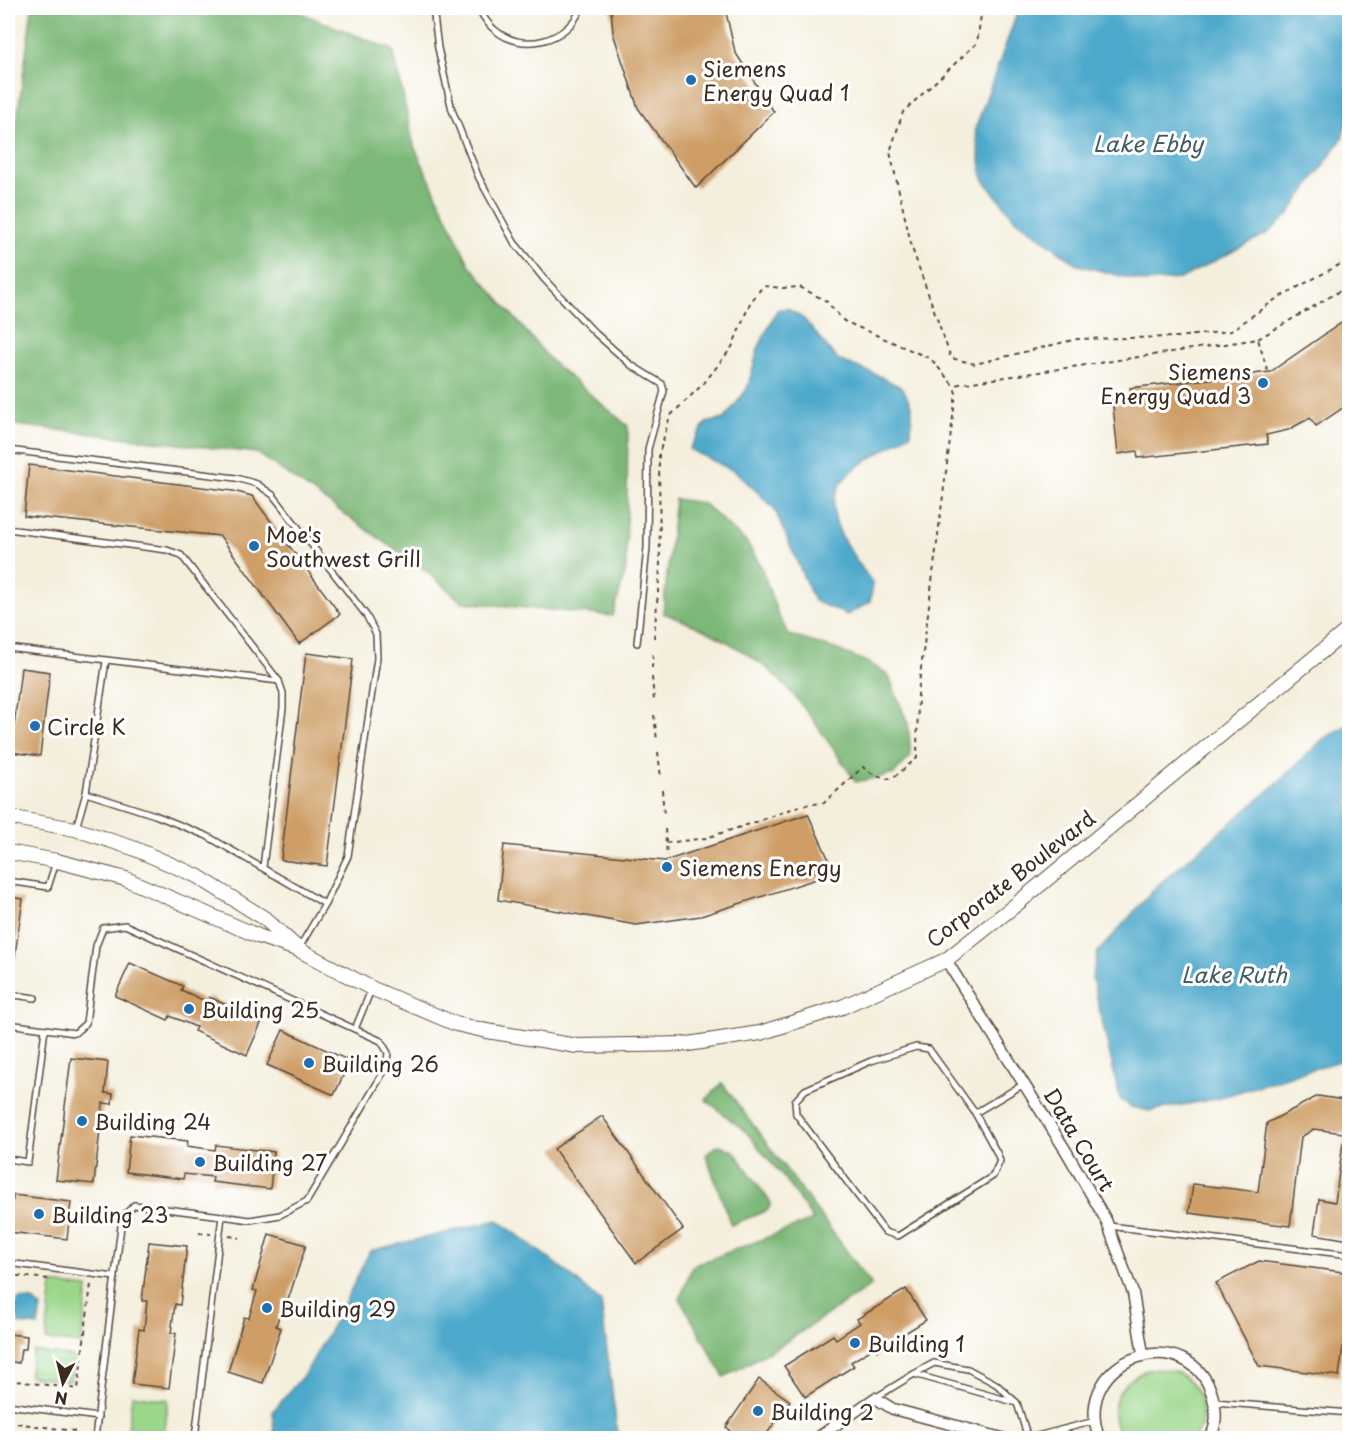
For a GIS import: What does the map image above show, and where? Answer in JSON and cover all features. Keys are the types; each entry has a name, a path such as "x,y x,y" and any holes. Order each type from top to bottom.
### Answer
{"street":[{"name":"Corporate Boulevard","path":"8,852 57,861 126,879 258,936 299,950 371,988 456,1024 577,1046 688,1044 760,1033 842,1007 946,960 1350,628"},
{"name":"Corporate Boulevard","path":"8,817 75,829 133,848 197,876 264,918 299,950"},
{"name":"Data Court","path":"946,960 1072,1161 1108,1227 1133,1293 1143,1354"},
{"path":"1098,1438 1095,1421 1097,1394 1108,1376 1124,1362 1143,1354 1161,1353 1182,1359 1199,1372 1211,1389 1216,1421 1210,1438"},
{"path":"817,1438 875,1398 893,1409 1002,1438"}],"lane":[{"path":"434,8 438,48 452,110 479,178 514,242 544,279 594,332 631,365 662,384 664,391 648,449 647,548 637,643"},
{"path":"478,8 486,22 496,32 508,39 533,43 558,35 570,26 581,8"},
{"path":"8,450 236,478 257,484 273,495 366,615 376,634 377,658 348,856 326,904 299,950"},
{"path":"8,529 167,550 181,555 279,681 283,693 283,708 263,867"},
{"path":"8,648 279,681"},
{"path":"75,829 86,793 106,661"},
{"path":"86,793 166,819 207,836 326,904"},
{"path":"8,881 48,887 57,861"},
{"path":"8,1024 75,1033 86,1023 96,946 103,928 125,925 381,1041 388,1053 386,1068 307,1201 280,1215 250,1220 134,1205 122,1218 95,1438"},
{"path":"354,1029 371,988"},
{"path":"8,994 35,998"},
{"path":"8,1159 28,1162 45,1029"},
{"path":"916,1047 929,1049 975,1113 1000,1161 993,1176 898,1236 885,1232 878,1223 795,1114 795,1101 805,1090 871,1061 916,1047"},
{"path":"975,1113 1024,1084"},
{"path":"195,1438 222,1216"},
{"path":"1108,1227 1350,1255"},
{"path":"8,1263 115,1277"},
{"path":"875,1398 934,1363 968,1369 996,1384 1017,1403 1029,1438 1095,1421"},
{"path":"914,1374 1017,1403"},
{"path":"1214,1402 1350,1413"},
{"path":"8,1405 98,1417"},
{"path":"1061,1430 1064,1438"}],"path":[{"path":"982,8 977,43 903,112 890,152 912,248 951,358 975,364 1077,339 1177,337 1231,331 1276,299 1350,259"},
{"path":"953,385 1258,339 1350,285"},
{"path":"654,638 660,569 659,454 670,416 705,382 732,347 750,303 763,286 783,288 800,286 826,301 844,321 930,359 953,385 956,393 918,692 917,758 894,777 888,779 869,772 863,767 824,803 802,805 706,838 666,843"},
{"path":"1258,339 1269,376"},
{"path":"652,668 653,652"},
{"path":"652,677 654,702"},
{"path":"654,715 657,740"},
{"path":"658,752 661,778"},
{"path":"662,790 664,815"},
{"path":"665,829 667,856"},
{"path":"8,1275 49,1279"},
{"path":"8,1380 78,1389 91,1284"},
{"path":"8,1422 75,1431 74,1438"}],"green space":[{"path":"32,8 288,8 393,50 414,146 469,264 552,362 628,426 626,569 613,616 462,602 426,571 257,453 8,424 8,189"},
{"path":"675,499 703,503 747,543 761,566 778,615 789,635 835,649 867,662 888,674 908,724 911,756 894,774 856,782 802,705 765,667 716,636 663,613"},
{"path":"722,1083 872,1285 781,1345 724,1377 680,1299 692,1266 813,1220 788,1183 747,1133 706,1100"},
{"path":"720,1145 734,1151 771,1203 768,1210 731,1225 706,1155"},
{"path":"52,1284 88,1288 81,1344 46,1340"},
{"path":"33,1351 74,1357 70,1381 29,1376"},
{"path":"1149,1369 1178,1373 1193,1385 1198,1393 1202,1411 1202,1421 1194,1438 1122,1438 1114,1416 1117,1397 1129,1381"},
{"path":"132,1395 168,1400 164,1438 127,1438"}],"water":[{"name":"Lake Ebby","path":"1019,8 1349,8 1349,114 1342,139 1288,215 1268,233 1180,279 1145,282 1078,265 1014,218 983,179 975,129"},
{"path":"787,308 804,319 838,360 903,388 912,408 911,433 856,468 842,482 835,497 834,511 837,526 853,556 873,584 870,602 847,615 814,601 774,508 736,472 689,449 706,423 724,419 747,389 758,349 777,310"},
{"name":"Lake Ruth","path":"1349,724 1349,1058 1215,1099 1149,1111 1131,1107 1120,1099 1092,977 1098,952 1158,885 1274,786 1323,739"},
{"path":"498,1220 568,1273 601,1302 618,1438 274,1438 273,1411 306,1372 342,1308 370,1251"},
{"path":"19,1299 34,1300 41,1308 38,1326 19,1324 18,1315 8,1314 8,1304 17,1305"}],"building":[{"name":"Siemens Energy Quad 1","path":"611,8 725,8 735,52 774,112 696,188 638,108 613,33"},
{"name":"Siemens Energy Quad 3","path":"1350,317 1350,403 1316,426 1310,418 1288,430 1266,435 1268,444 1138,458 1137,451 1118,454 1112,396 1131,395 1130,388 1270,372"},
{"path":"29,465 233,491 252,496 340,614 299,644 220,536 24,516"},
{"path":"306,653 353,659 327,866 281,860"},
{"path":"21,668 50,672 40,756 11,752"},
{"name":"Siemens Energy","path":"808,814 835,873 701,916 636,925 498,900 504,845 665,861"},
{"path":"8,897 23,899 14,962 8,962"},
{"name":"Building 25","path":"130,963 183,986 181,990 207,1002 209,997 262,1021 247,1055 194,1031 196,1027 170,1016 168,1020 115,996"},
{"name":"Building 26","path":"283,1030 350,1061 334,1095 267,1065"},
{"name":"Building 24","path":"71,1058 108,1062 105,1093 113,1094 112,1104 103,1103 94,1184 56,1180"},
{"path":"1318,1096 1350,1101 1350,1134 1314,1129 1301,1137 1290,1226 1189,1213 1193,1184 1258,1192 1267,1123"},
{"path":"602,1116 683,1229 636,1263 554,1149"},
{"name":"Building 27","path":"130,1135 188,1141 187,1146 215,1150 216,1145 274,1152 270,1189 212,1182 213,1177 184,1174 183,1179 126,1172"},
{"path":"1343,1143 1350,1143 1350,1240 1314,1234 1319,1199 1335,1202"},
{"name":"Building 23","path":"13,1195 71,1202 67,1239 9,1232 8,1199 13,1200"},
{"name":"Building 29","path":"269,1234 306,1245 288,1300 284,1299 276,1326 281,1328 263,1383 228,1372 244,1317 249,1318 257,1291 253,1290"},
{"path":"149,1242 187,1246 180,1305 175,1304 171,1333 176,1333 169,1388 132,1384 139,1329 144,1330 147,1301 142,1301"},
{"path":"1259,1261 1350,1273 1350,1296 1339,1376 1259,1366 1216,1283"},
{"name":"Building 1","path":"906,1289 926,1320 877,1351 875,1347 851,1362 854,1366 805,1397 784,1366 833,1335 836,1339 860,1323 857,1319"},
{"path":"8,1334 27,1336 26,1349 21,1349 19,1363 8,1361"},
{"name":"Building 2","path":"759,1379 790,1401 764,1438 724,1438 730,1430 726,1427"}],"place":[{"name":"Siemens Energy Quad 1","path":"691,80"},
{"name":"Siemens Energy Quad 3","path":"1263,383"},
{"name":"Moe's Southwest Grill","path":"254,546"},
{"name":"Circle K","path":"35,726"},
{"name":"Siemens Energy","path":"667,867"},
{"name":"Building 25","path":"189,1009"},
{"name":"Building 26","path":"309,1063"},
{"name":"Building 24","path":"82,1121"},
{"name":"Building 27","path":"200,1162"},
{"name":"Building 23","path":"39,1214"},
{"name":"Building 29","path":"267,1308"},
{"name":"Building 1","path":"855,1343"},
{"name":"Building 2","path":"758,1411"}]}
